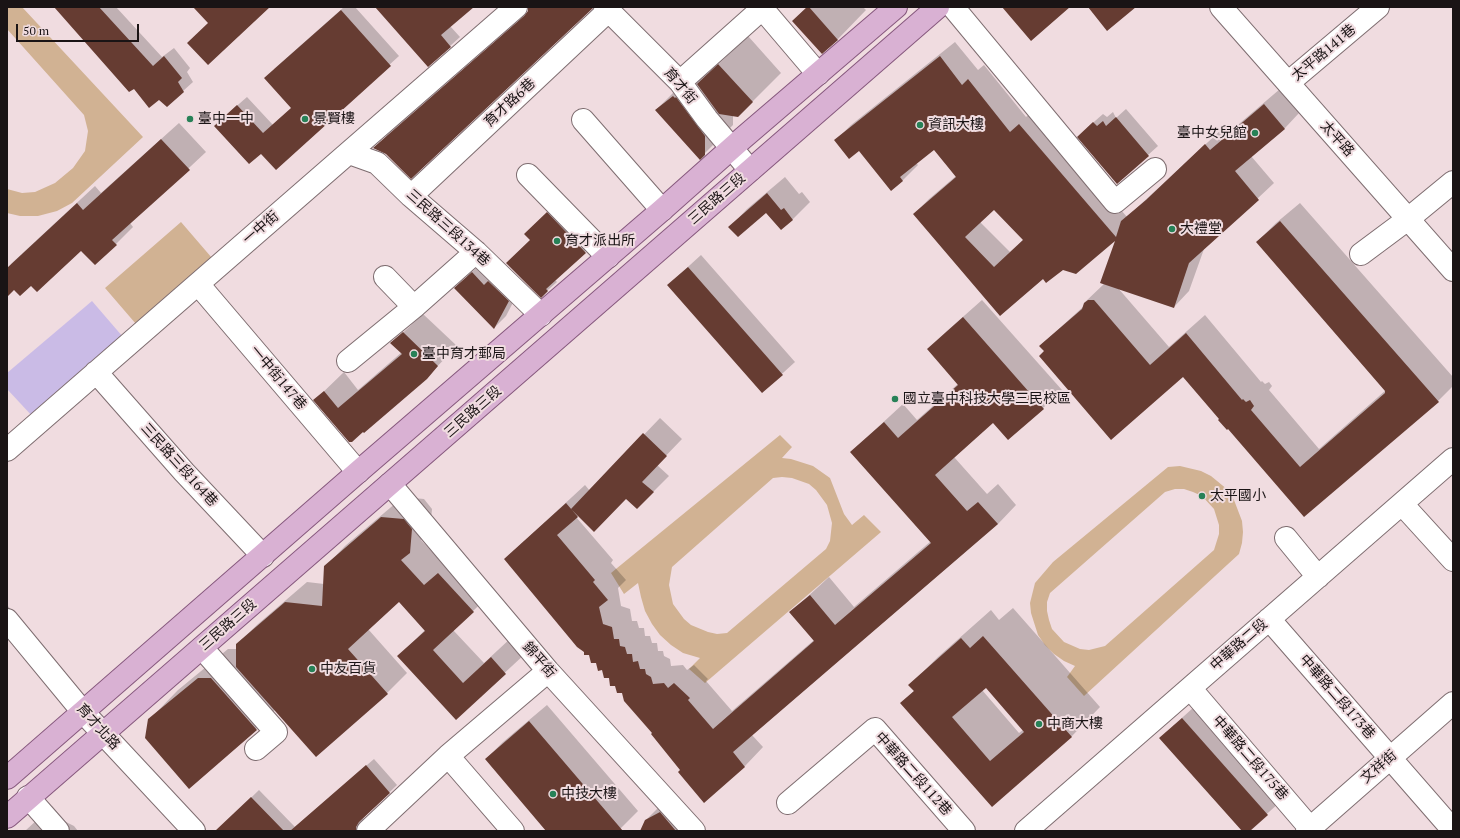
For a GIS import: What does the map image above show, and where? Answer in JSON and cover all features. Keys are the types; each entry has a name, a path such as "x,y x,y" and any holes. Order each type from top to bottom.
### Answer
{"main road":[{"name":"三民路三段","path":"7,778 358,472 896,7"},
{"name":"三民路三段","path":"7,817 28,797 202,648 938,7"}],"street":[{"name":"一中街","path":"7,450 516,7"},
{"path":"680,82 762,7 818,74"},
{"path":"953,7 1115,202 1155,168"},
{"name":"太平路","path":"1221,7 1453,270"},
{"name":"太平路141巷","path":"1288,83 1378,7"},
{"name":"育才街","path":"606,9 680,82 707,119 750,170"},
{"name":"育才路6巷","path":"411,196 606,9"},
{"path":"584,120 662,210"},
{"name":"三民路三段134巷","path":"348,152 377,163 411,196 476,252 541,315"},
{"path":"528,175 608,257"},
{"path":"1361,254 1408,219 1453,182"},
{"path":"348,361 414,307 476,252"},
{"path":"385,277 414,307"},
{"name":"一中街147巷","path":"198,284 358,472"},
{"name":"三民路三段164巷","path":"96,372 184,472 263,556"},
{"name":"中華路二段","path":"1030,830 1190,688 1453,459"},
{"name":"錦平街","path":"390,484 548,671 694,831"},
{"path":"1402,504 1453,560"},
{"path":"1286,538 1318,577"},
{"name":"中華路二段173巷","path":"1269,619 1453,830"},
{"name":"育才北路","path":"7,620 84,712 194,831"},
{"path":"202,648 276,732 256,749"},
{"path":"368,831 448,756 548,671"},
{"name":"中華路二段175巷","path":"1190,688 1308,830"},
{"name":"文祥街","path":"1308,830 1453,703"},
{"name":"中華路二段112巷","path":"788,803 875,729 964,831"},
{"path":"448,756 513,831"},
{"path":"28,797 58,831"}],"shaded area":[{"path":"7,7 22,7 143,137 72,203 57,211 38,216 20,216 7,213 7,189 22,193 35,192 55,183 73,168 85,151 88,131 84,115 7,29"},
{"path":"181,222 212,258 136,324 105,288"},
{"path":"92,301 123,337 33,417 7,389 7,373"},
{"path":"780,435 792,447 782,458 791,459 813,466 830,478 844,514 852,525 864,515 881,532 705,683 689,669 700,658 683,653 671,645 660,635 652,624 645,611 638,583 624,594 611,573","holes":["773,478 792,478 809,484 816,490 827,505 832,523 830,541 826,549 727,633 717,634 691,625 684,619 673,604 669,585 672,567"]},
{"path":"1180,466 1201,471 1211,476 1228,490 1234,500 1242,521 1242,543 1239,554 1084,696 1067,677 1075,666 1054,654 1038,635 1031,613 1030,603 1035,583 1053,562 1168,467","holes":["1175,489 1184,489 1202,496 1214,509 1219,525 1219,534 1214,550 1105,646 1089,650 1080,649 1064,642 1052,629 1049,620 1047,602 1050,593 1165,492"]}],"building":[{"path":"54,7 99,7 153,66 164,56 182,78 178,82 184,92 167,107 159,100 149,108 134,89 129,92"},
{"path":"193,7 270,7 208,65 187,43 208,23"},
{"path":"375,7 474,7 441,35 451,47 428,67"},
{"path":"528,7 593,8 411,179 386,154 373,148 524,16 528,11"},
{"path":"807,7 809,7 838,40 822,54 792,21"},
{"path":"1002,7 1070,7 1031,41"},
{"path":"1088,7 1136,7 1107,31"},
{"path":"341,10 391,66 276,170 261,154 249,164 214,126 237,105 263,133 291,108 264,78"},
{"path":"940,56 962,85 968,79 1010,132 1019,124 1116,237 1121,221 1146,200 1205,144 1210,150 1264,104 1285,129 1235,171 1259,200 1189,263 1174,308 1100,283 1115,241 1076,274 1063,270 1046,283 1043,279 1000,316 913,214 956,177 934,150 900,177 903,181 891,191 859,151 849,159 834,140","holes":["994,210 1023,240 994,267 965,237"]},
{"path":"718,64 753,102 738,117 719,114 697,84"},
{"path":"673,96 675,98 676,97 705,136 705,155 700,160 655,110"},
{"path":"1116,117 1149,156 1117,184 1077,137 1093,122 1097,126 1103,121 1106,126"},
{"path":"161,139 190,170 112,240 117,245 95,265 81,251 37,292 31,286 20,296 14,290 7,297 7,268 77,203 83,210"},
{"path":"767,193 781,210 784,208 793,220 781,230 766,213 738,237 728,227"},
{"path":"547,212 586,253 546,289 548,291 541,298 506,263 530,240 524,234"},
{"path":"1280,221 1439,402 1304,517 1228,429 1227,430 1218,420 1219,419 1183,377 1111,440 1039,356 1044,351 1039,346 1082,309 1084,303 1088,300 1094,300 1150,365 1186,333 1242,400 1243,399 1246,402 1250,400 1254,406 1251,410 1300,467 1385,393 1385,391 1256,242"},
{"path":"688,267 783,375 762,393 667,285"},
{"path":"472,272 484,285 488,281 509,301 494,329 454,288"},
{"path":"963,317 1044,409 1008,440 993,423 935,475 967,511 978,502 998,524 733,752 745,767 704,803 678,772 680,770 651,734 652,733 624,701 622,693 617,693 615,686 610,686 609,678 604,678 602,670 598,671 596,663 591,663 589,655 584,655 584,652 577,647 504,559 566,503 578,517 557,535 595,580 593,582 608,600 599,607 603,624 612,627 614,639 619,639 620,646 625,647 627,654 632,654 633,662 638,661 640,669 645,669 646,674 651,677 653,684 664,683 668,688 674,683 690,698 688,700 713,729 814,641 789,612 810,595 835,625 931,543 850,452 884,422 898,438 958,385 927,349"},
{"path":"403,332 438,366 427,379 364,433 363,432 352,442 349,442 313,400 324,391 338,408 402,354 390,343"},
{"path":"643,433 667,456 642,482 654,492 637,509 626,499 594,532 571,509"},
{"path":"381,517 404,519 412,529 410,553 401,560 424,585 438,573 474,612 433,650 463,683 491,657 506,674 456,720 397,656 425,631 399,602 348,649 388,694 316,757 236,667 236,644 285,602 322,606 324,566"},
{"name":"中商大樓","path":"983,636 1072,737 992,807 900,703 914,691 908,685 961,638 970,648","holes":["986,688 1024,732 990,761 952,717"]},
{"path":"198,678 211,678 257,730 189,789 145,738 148,719"},
{"path":"1182,718 1268,815 1250,831 1242,831 1159,738"},
{"name":"中技大樓","path":"529,721 623,831 546,831 485,759"},
{"path":"366,765 390,793 359,822 356,827 356,831 290,831"},
{"path":"251,797 284,831 215,831"},
{"path":"660,812 676,831 640,831 645,820"}],"place":[{"name":"臺中一中","path":"190,119"},
{"name":"景賢樓","path":"305,119"},
{"name":"資訊大樓","path":"920,125"},
{"name":"臺中女兒館","path":"1255,133"},
{"name":"大禮堂","path":"1172,229"},
{"name":"育才派出所","path":"557,241"},
{"name":"臺中育才郵局","path":"414,354"},
{"name":"國立臺中科技大學三民校區","path":"895,399"},
{"name":"太平國小","path":"1202,496"},
{"name":"中友百貨","path":"312,669"},
{"name":"中商大樓","path":"1039,724"},
{"name":"中技大樓","path":"553,794"}]}
